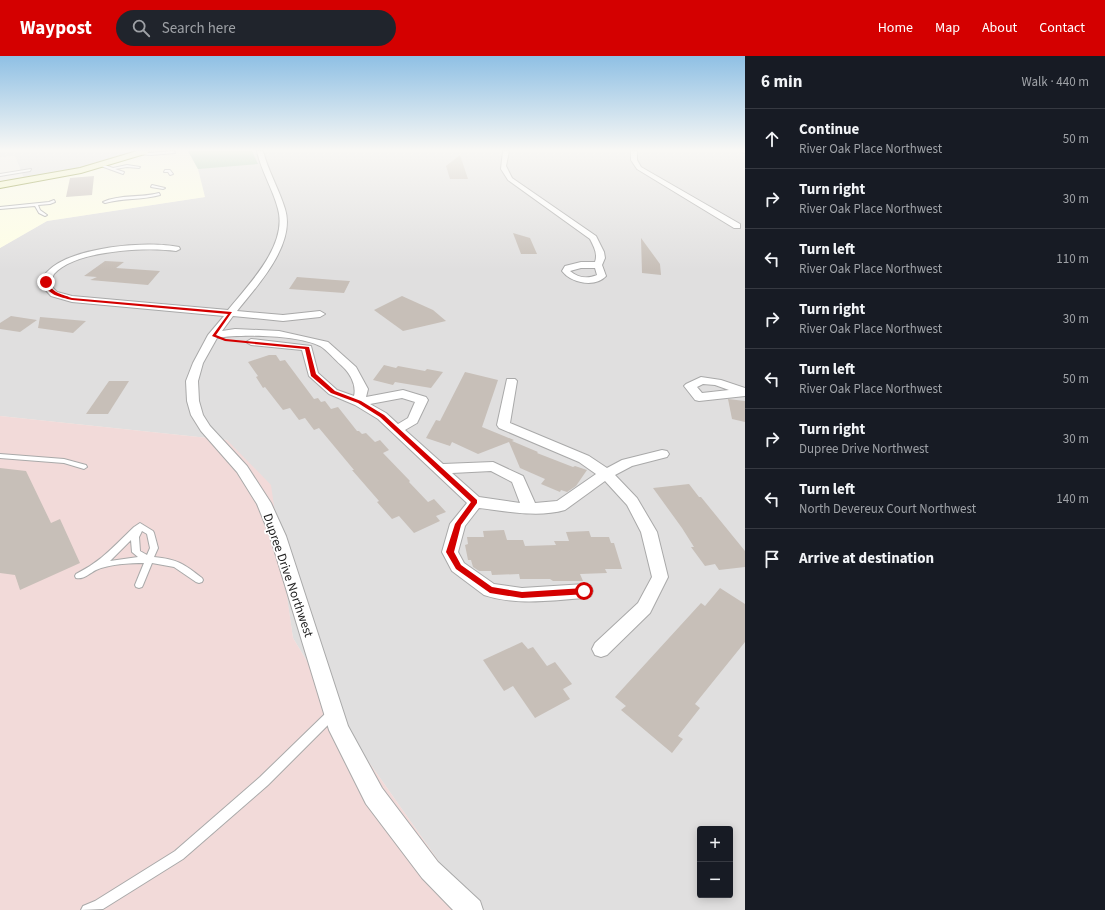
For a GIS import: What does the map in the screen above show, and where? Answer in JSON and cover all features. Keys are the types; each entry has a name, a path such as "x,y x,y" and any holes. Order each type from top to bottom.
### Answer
{"street":[{"name":"Dupree Drive Northwest","path":"275,191 282,209 284,224 278,249 255,283 214,335 198,363 192,380 193,401 197,415 205,428 242,469 264,503 278,536 339,730 374,796 430,870 471,910"},
{"path":"527,191 593,238 600,249 601,256 598,265"},
{"path":"678,191 737,226"},
{"path":"176,249 164,246 150,246 107,250 86,254 70,260 56,268 47,277 46,286 54,294 72,299 283,318 320,314"},
{"path":"214,335 235,332 279,334 324,344 352,369 362,389 360,402"},
{"path":"214,335 225,340 308,348 324,344"},
{"path":"308,348 313,374 333,392 360,402 382,416 475,502 530,508 560,506 606,474 627,463 662,454"},
{"path":"511,381 503,425 584,459 606,474 632,502 649,532 660,577 644,608 601,649"},
{"path":"360,402 403,394 422,400 413,420 396,430"},
{"path":"440,469 493,466 518,479 530,508"},
{"path":"475,502 458,524 450,552 458,567 490,590 522,595 584,591"}],"lane":[{"path":"105,202 120,198 149,197 159,194"},
{"path":"0,208 54,201"},
{"path":"36,204 36,209 45,215"},
{"path":"1,453 64,461 84,467"},
{"path":"140,526 135,537 136,552 148,560"},
{"path":"139,585 154,548 150,533 140,526"},
{"path":"79,576 96,567 119,548 128,536 140,526"},
{"path":"96,567 119,562 148,560 178,565 199,580"},
{"path":"87,910 99,905 179,855 264,781 334,712"}],"shaded area":[{"path":"0,191 203,191 205,197 47,221 0,248"},
{"path":"126,191 745,191 745,910 473,910 361,751 293,638 279,547 227,440 0,416 0,248 47,221 205,197"},
{"path":"0,416 227,440 271,485 293,638 361,751 473,910 0,910"}],"building":[{"path":"67,191 92,191 92,195 66,197"},
{"path":"513,233 530,238 537,254 521,254"},
{"path":"641,238 660,264 661,275 642,273"},
{"path":"105,261 124,262 116,268 160,271 148,285 90,280 97,277 84,276"},
{"path":"297,277 350,281 344,293 289,289"},
{"path":"402,296 433,310 446,321 403,331 374,310"},
{"path":"11,316 37,320 20,332 0,329 0,323"},
{"path":"40,317 86,321 73,333 38,328"},
{"path":"269,355 276,355 280,361 285,360 314,399 318,398 321,402 325,401 331,409 338,407 357,431 362,434 366,433 375,442 380,440 389,450 383,453 410,481 409,482 428,502 434,499 446,512 436,516 440,521 414,533 399,516 392,519 319,428 314,430 305,418 299,420 290,408 283,410 265,387 263,388 256,377 258,376 248,362"},
{"path":"384,365 396,368 398,366 425,371 427,369 443,372 431,388 395,382 393,385 373,380"},
{"path":"465,372 498,380 482,427 514,440 512,441 538,452 537,453 573,467 575,466 587,470 576,486 567,492 561,490 560,492 541,484 545,479 520,468 509,442 478,454 452,442 450,446 426,438 436,420 440,421"},
{"path":"109,381 129,381 108,414 86,414"},
{"path":"728,399 745,401 745,422 732,419"},
{"path":"0,468 26,471 51,523 60,519 80,563 20,590 15,575 0,573"},
{"path":"689,484 745,551 745,567 719,570 715,564 705,566 691,547 694,547 682,528 653,488"},
{"path":"504,530 507,540 523,540 525,546 556,545 554,541 569,541 566,532 589,531 591,537 609,537 611,543 614,543 622,569 605,569 607,573 580,574 583,581 553,581 550,579 520,579 519,574 492,575 491,571 479,571 473,567 471,560 468,560 465,545 468,544 467,537 484,537 483,531"},
{"path":"720,588 745,604 745,642 695,704 700,708 678,736 683,739 672,753 621,710 626,706 615,697 701,603 705,606"},
{"path":"522,642 528,649 533,647 547,666 555,662 572,684 563,689 570,699 535,718 513,686 504,691 483,660"}],"route":[{"path":"46,282 46,286 54,294 72,299 231,313 214,335 225,340 291,345 308,348 313,374 333,392 360,402 382,416 475,502 458,524 450,552 458,567 490,590 522,595 584,591"}]}
